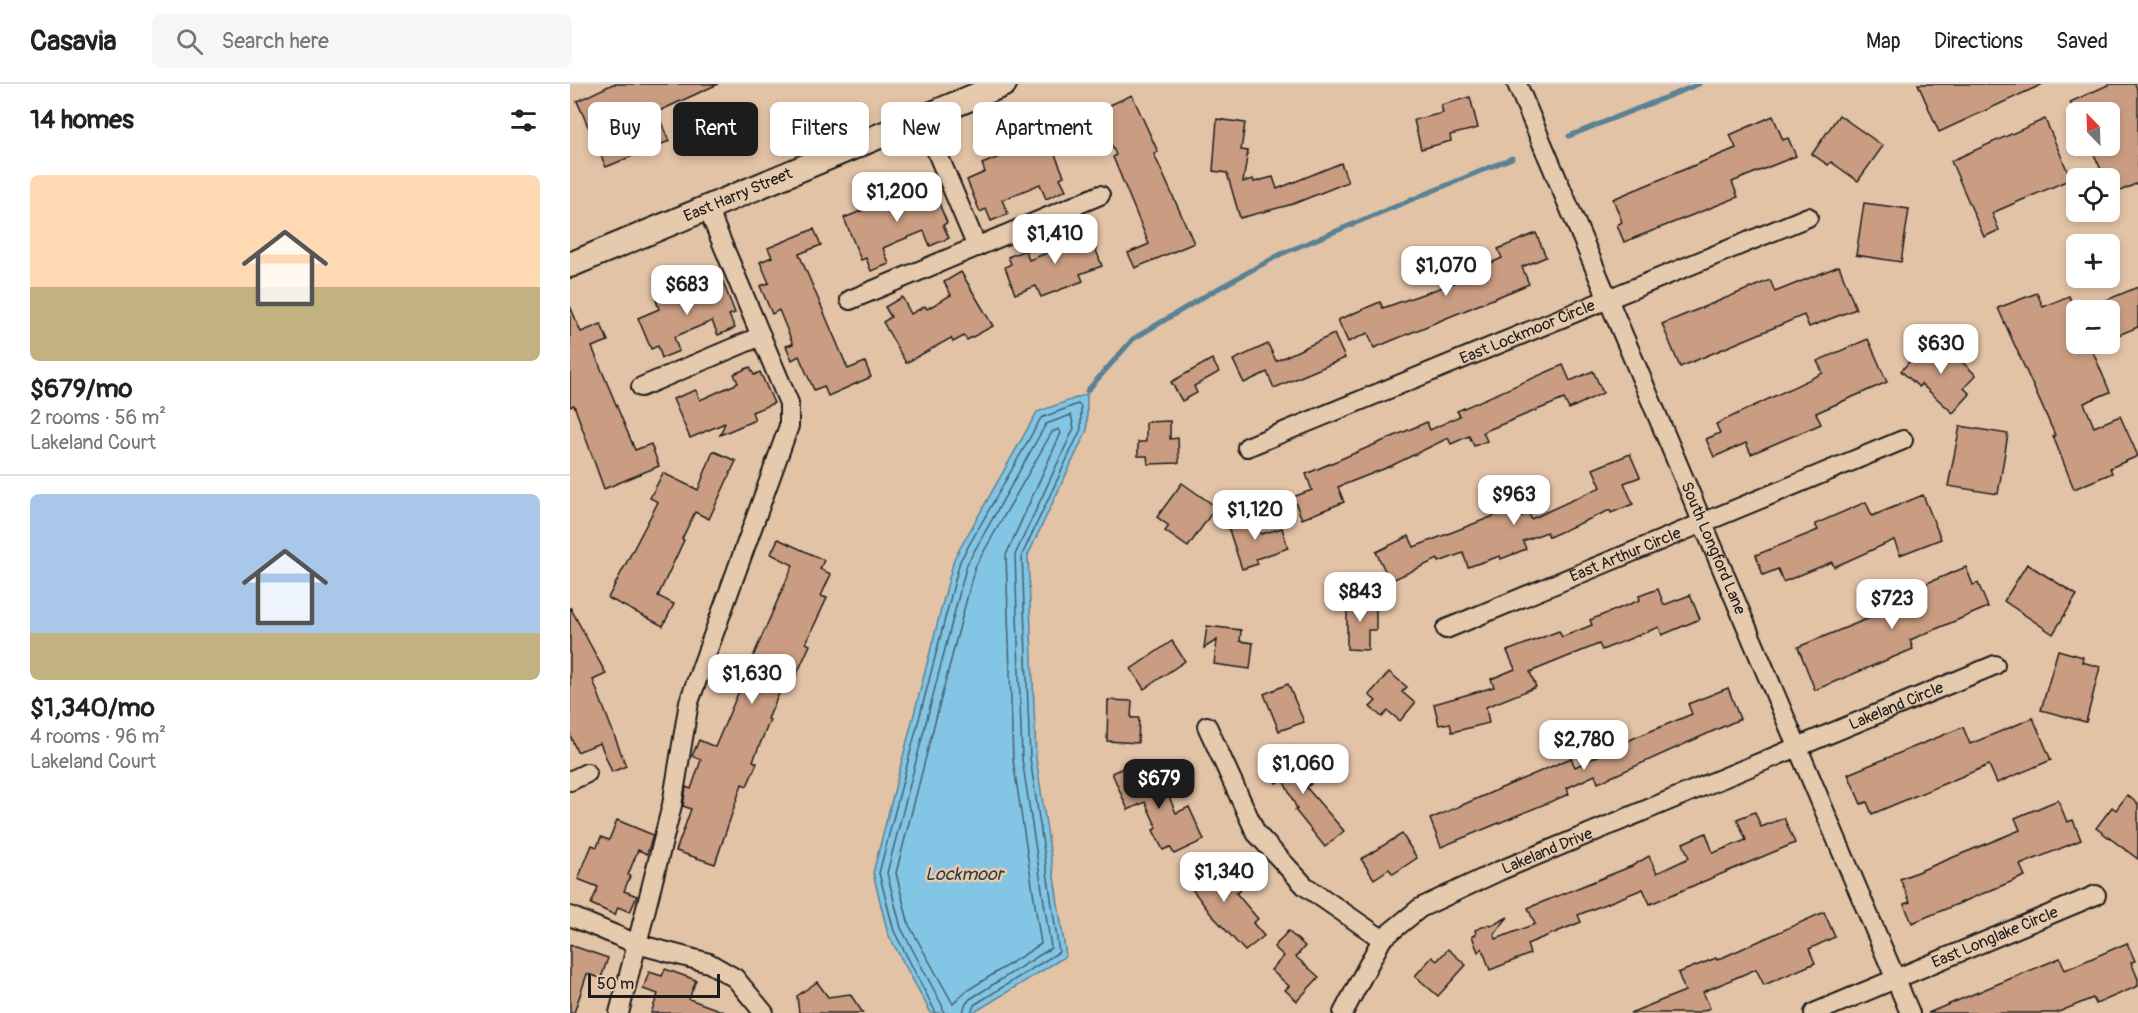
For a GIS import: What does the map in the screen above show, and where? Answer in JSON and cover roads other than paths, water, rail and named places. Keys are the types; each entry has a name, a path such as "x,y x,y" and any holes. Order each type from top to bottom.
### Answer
{"main road":[{"name":"East Harry Street","path":"959,102 1004,84"},
{"name":"East Harry Street","path":"570,265 881,134"}],"street":[{"name":"South Longford Lane","path":"1517,84 1910,1013"},
{"path":"938,156 977,247"},
{"path":"850,300 1100,195"},
{"path":"619,1013 672,806 689,702 789,426 789,403 707,207"},
{"name":"East Lockmoor Circle","path":"1247,447 1808,217"},
{"path":"641,387 761,336"},
{"name":"East Arthur Circle","path":"1446,629 1903,440"},
{"name":"Lakeland Circle","path":"1797,746 1995,665"},
{"path":"1207,726 1256,833 1305,886 1382,939"},
{"name":"Lakeland Drive","path":"1343,1013 1382,939 1420,908 1499,871 1797,746"},
{"name":"East Longlake Circle","path":"1814,1013 2096,895"},
{"path":"570,916 637,944 709,963 735,978 764,1013"}],"water":[{"name":"Lockmoor","path":"1087,394 1087,430 1028,555 1036,758 1066,956 973,1013 931,1013 888,934 873,873 954,559 1037,412"}],"waterway":[{"path":"1569,136 1699,84"},
{"path":"1087,391 1133,339 1281,254 1512,158"}]}
